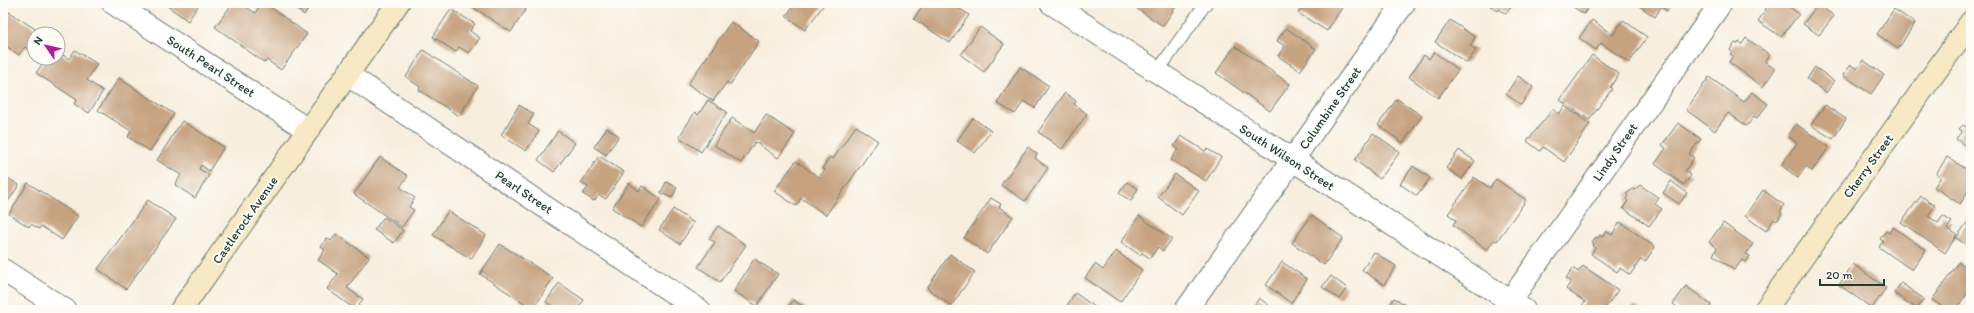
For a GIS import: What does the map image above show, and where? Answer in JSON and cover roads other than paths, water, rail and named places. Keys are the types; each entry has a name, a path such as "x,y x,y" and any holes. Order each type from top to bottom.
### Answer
{"street":[{"name":"South Pearl Street","path":"113,3 308,130"},
{"path":"348,75 398,3"},
{"name":"South Wilson Street","path":"1051,3 1517,305"},
{"name":"Columbine Street","path":"1186,310 1404,3"},
{"name":"Lindy Street","path":"1517,305 1721,3"},
{"name":"Cherry Street","path":"1765,310 1971,22"},
{"name":"Castlerock Avenue","path":"181,310 348,75"},
{"name":"Pearl Street","path":"348,75 699,310"},
{"path":"3,270 65,310"}],"lane":[{"path":"1157,72 1206,3"}]}
